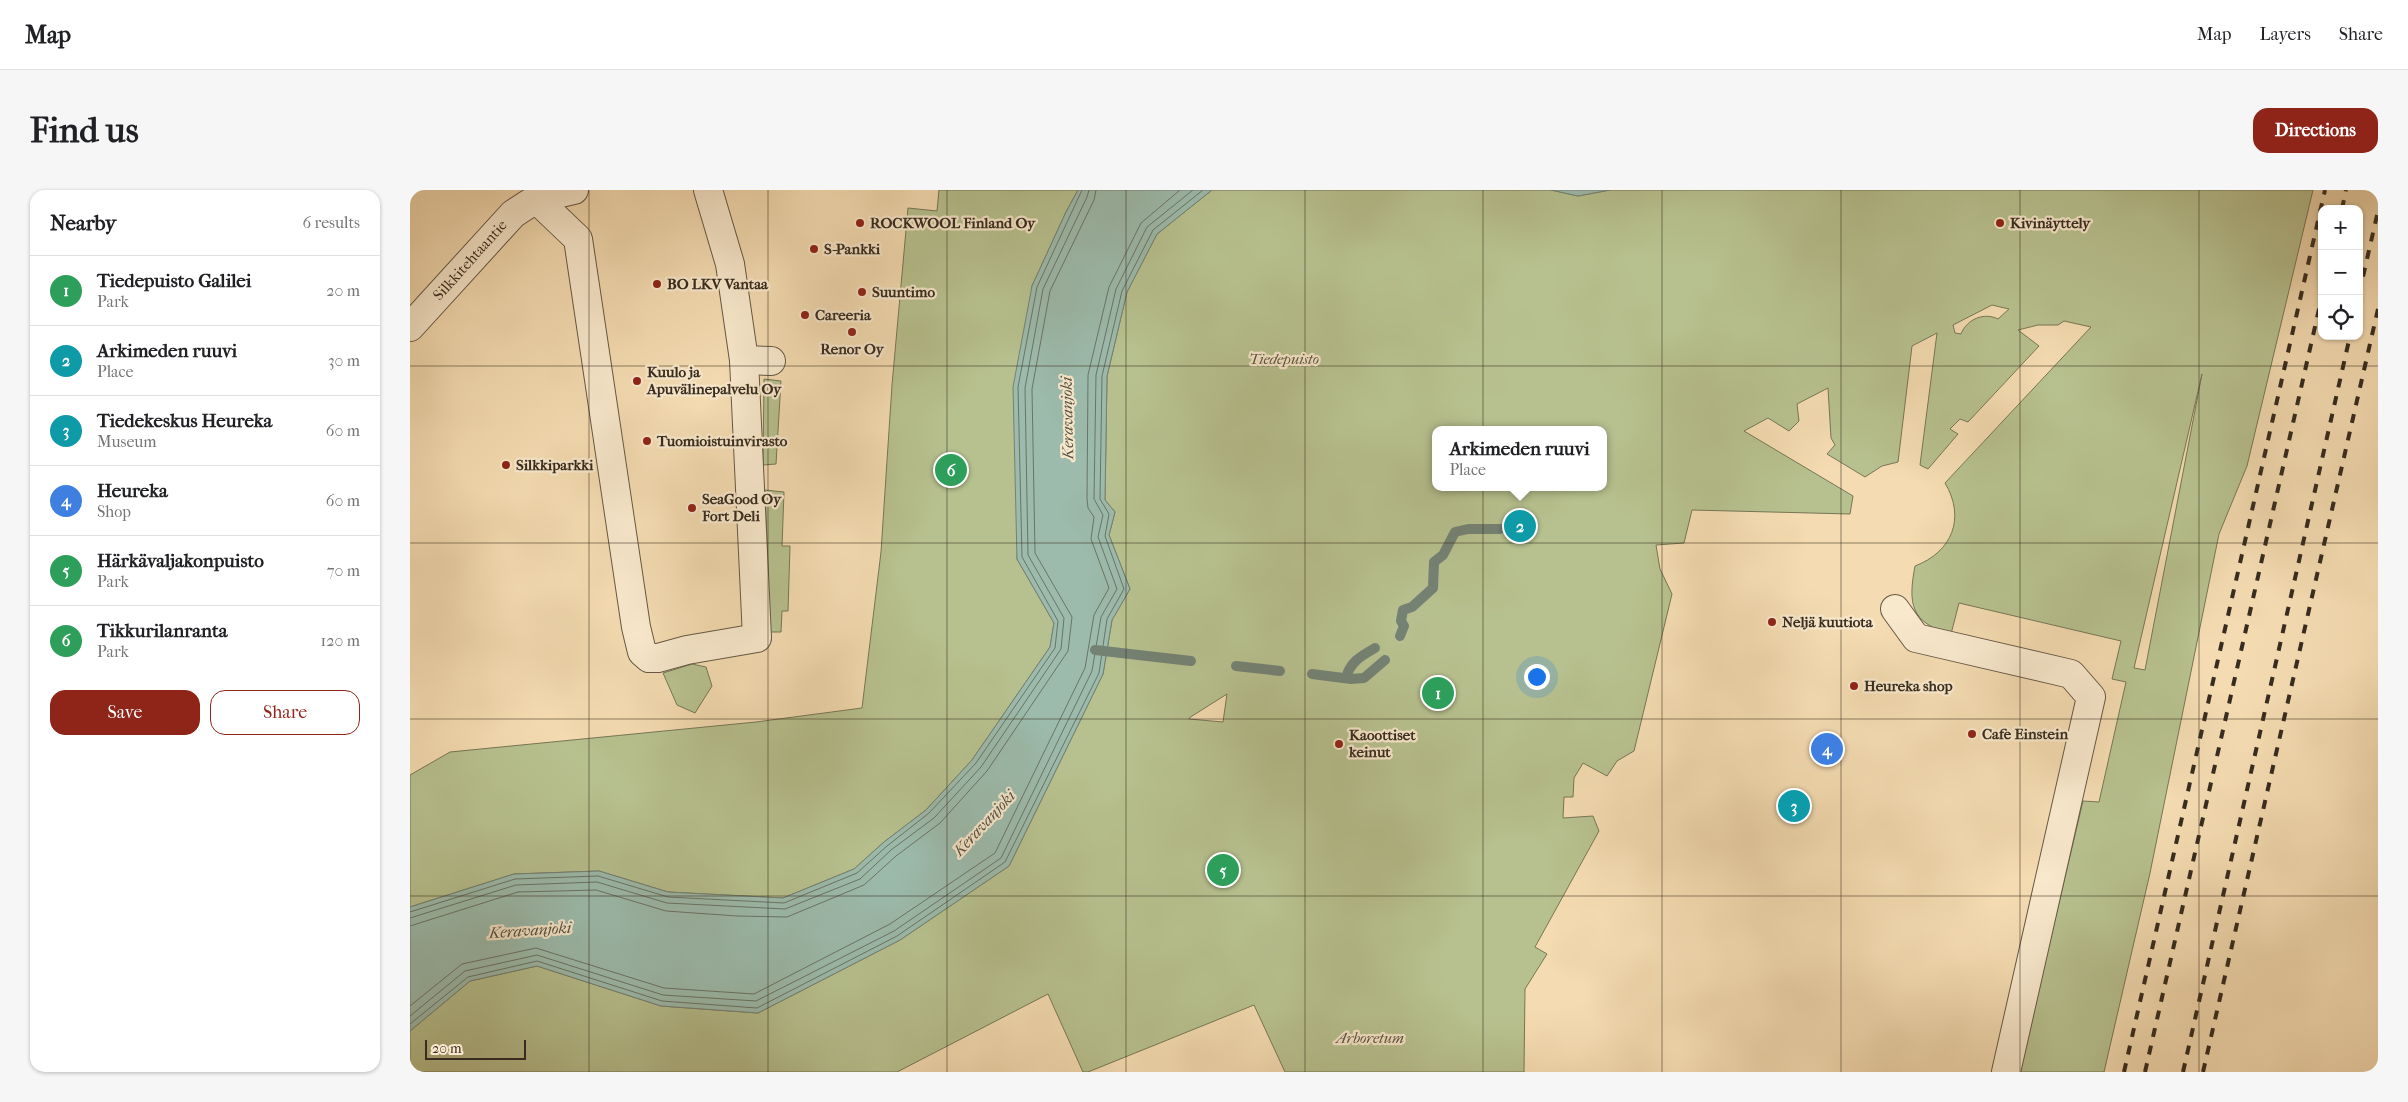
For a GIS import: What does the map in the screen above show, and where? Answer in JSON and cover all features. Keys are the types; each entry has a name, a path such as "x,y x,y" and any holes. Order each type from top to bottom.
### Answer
{"street":[{"name":"Silkkitehtaantie","path":"410,327 513,214 536,199 574,190"},
{"path":"536,199 578,239 636,627 642,652 649,658 658,658 687,650 757,638 758,360 708,190"},
{"path":"1895,609 1916,638 2070,674 2090,698 2006,1072"}],"green space":[{"path":"939,190 1078,190 1032,286 1017,559 1054,623 1050,647 972,760 926,810 884,842 854,869 783,898 668,892 599,871 514,874 410,907 410,775 450,752 756,722 862,708 881,552 892,385 908,208 937,211"},
{"path":"1212,190 1551,190 1578,196 1610,190 2313,190 2247,466 2219,534 2150,873 2104,1072 2019,1072 2083,801 2099,802 2126,682 2112,679 2121,641 1959,603 1951,634 1927,624 1920,617 1915,610 1912,591 1915,566 1928,560 1938,552 1952,532 1954,509 1945,483 2091,327 2064,321 2058,325 2038,325 2018,330 2039,346 1968,422 1960,419 1950,429 1958,434 1928,469 1920,465 1937,333 1912,346 1898,462 1882,466 1865,477 1827,454 1835,445 1831,438 1828,388 1797,404 1799,421 1789,431 1768,418 1744,431 1853,496 1850,514 1692,510 1684,543 1656,545 1660,569 1672,594 1634,751 1617,761 1607,776 1583,763 1574,778 1573,797 1564,797 1563,818 1593,816 1599,831 1535,947 1547,954 1525,989 1524,1072 1285,1072 1254,1005 1088,1072 1083,1072 1048,994 897,1072 410,1072 410,1031 470,981 537,966 661,1006 758,1013 900,940 1009,866 1103,674 1112,620 1130,589 1109,535 1115,512 1105,500 1107,376 1127,292 1157,234","holes":["1992,305 2009,309 1998,319 1987,316 1976,318 1967,324 1961,334 1955,333 1953,325","2202,374 2145,670 2134,668","1227,694 1223,722 1189,719 1189,718"]},
{"path":"764,379 781,381 776,464 763,465"},
{"path":"765,490 784,492 782,546 790,546 788,611 782,611 781,632 770,632"},
{"path":"692,664 706,667 712,686 695,713 677,705 663,673"}],"water":[{"name":"Keravanjoki","path":"1078,190 1212,190 1157,234 1127,292 1107,376 1105,500 1115,512 1109,535 1130,589 1112,620 1103,674 1009,866 900,940 758,1013 661,1006 537,966 470,981 410,1031 410,907 514,874 599,871 668,892 783,898 854,869 884,842 926,810 972,760 1050,647 1054,623 1017,559 1013,387 1032,286"},
{"path":"1551,190 1610,190 1578,196"}],"waterway":[{"path":"1400,636 1404,626 1401,621 1403,610 1412,607 1433,588 1434,562 1443,555 1455,532 1468,529 1500,529"},
{"path":"1346,678 1353,664 1375,648"},
{"path":"1095,650 1191,661"},
{"path":"1312,674 1351,679 1364,678 1385,660"},
{"path":"1236,666 1280,671"}],"railway":[{"path":"2124,1072 2325,190"},
{"path":"2343,205 2346,190"},
{"path":"2363,277 2378,211"},
{"path":"2203,1072 2378,309"},
{"path":"2145,1072 2318,314"},
{"path":"2183,1072 2349,340"}],"place":[{"name":"ROCKWOOL Finland Oy","path":"860,223"},
{"name":"Kivinäyttely","path":"2000,223"},
{"name":"S-Pankki","path":"814,249"},
{"name":"BO LKV Vantaa","path":"657,284"},
{"name":"Suuntimo","path":"862,292"},
{"name":"Careeria","path":"805,315"},
{"name":"Renor Oy","path":"852,332"},
{"name":"Kuulo ja Apuvälinepalvelu Oy","path":"637,381"},
{"name":"Tuomioistuinvirasto","path":"647,441"},
{"name":"Silkkiparkki","path":"506,465"},
{"name":"Tikkurilanranta","path":"951,470"},
{"name":"SeaGood Oy Fort Deli","path":"692,508"},
{"name":"Arkimeden ruuvi","path":"1520,526"},
{"name":"Neljä kuutiota","path":"1772,622"},
{"name":"Heureka shop","path":"1854,686"},
{"name":"Tiedepuisto Galilei","path":"1438,693"},
{"name":"Cafe Einstein","path":"1972,734"},
{"name":"Kaoottiset keinut","path":"1339,744"},
{"name":"Heureka","path":"1827,749"},
{"name":"Tiedekeskus Heureka","path":"1794,806"},
{"name":"Härkävaljakonpuisto","path":"1223,870"}],"park label":[{"name":"Tiedepuisto","path":"1284,359"},
{"name":"Arboretum","path":"1370,1038"}]}
